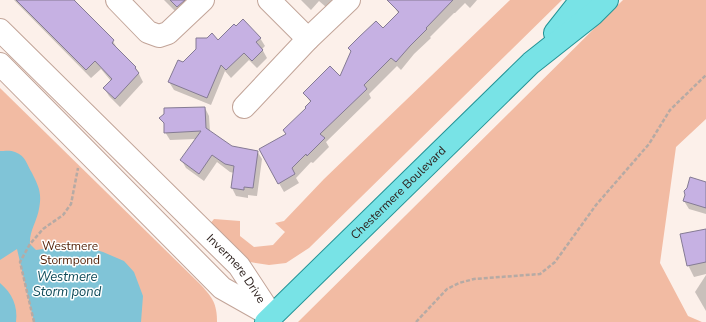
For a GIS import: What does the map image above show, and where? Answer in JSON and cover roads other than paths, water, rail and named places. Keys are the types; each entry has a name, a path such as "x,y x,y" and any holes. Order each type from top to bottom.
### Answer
{"main road":[{"name":"Chestermere Boulevard","path":"531,64 581,0"},
{"name":"Chestermere Boulevard","path":"269,319 531,64 593,14 607,0"}],"street":[{"path":"117,0 148,32 159,36 168,33 203,0"},
{"path":"268,0 308,40"},
{"path":"244,108 308,40 349,0"},
{"name":"Invermere Drive","path":"0,30 240,266 269,319"},
{"name":"Invermere Drive","path":"0,64 222,288 269,319"}],"water":[{"name":"Westmere Storm pond","path":"0,151 13,151 22,156 38,186 40,203 30,244 36,250 64,246 86,247 124,261 134,272 143,296 141,322 34,322 17,249 0,260"},
{"name":"Westmere Storm pond","path":"0,283 8,291 13,300 16,311 16,322 0,322"}],"park label":[{"name":"Westmere Stormpond","path":"70,253"}]}
